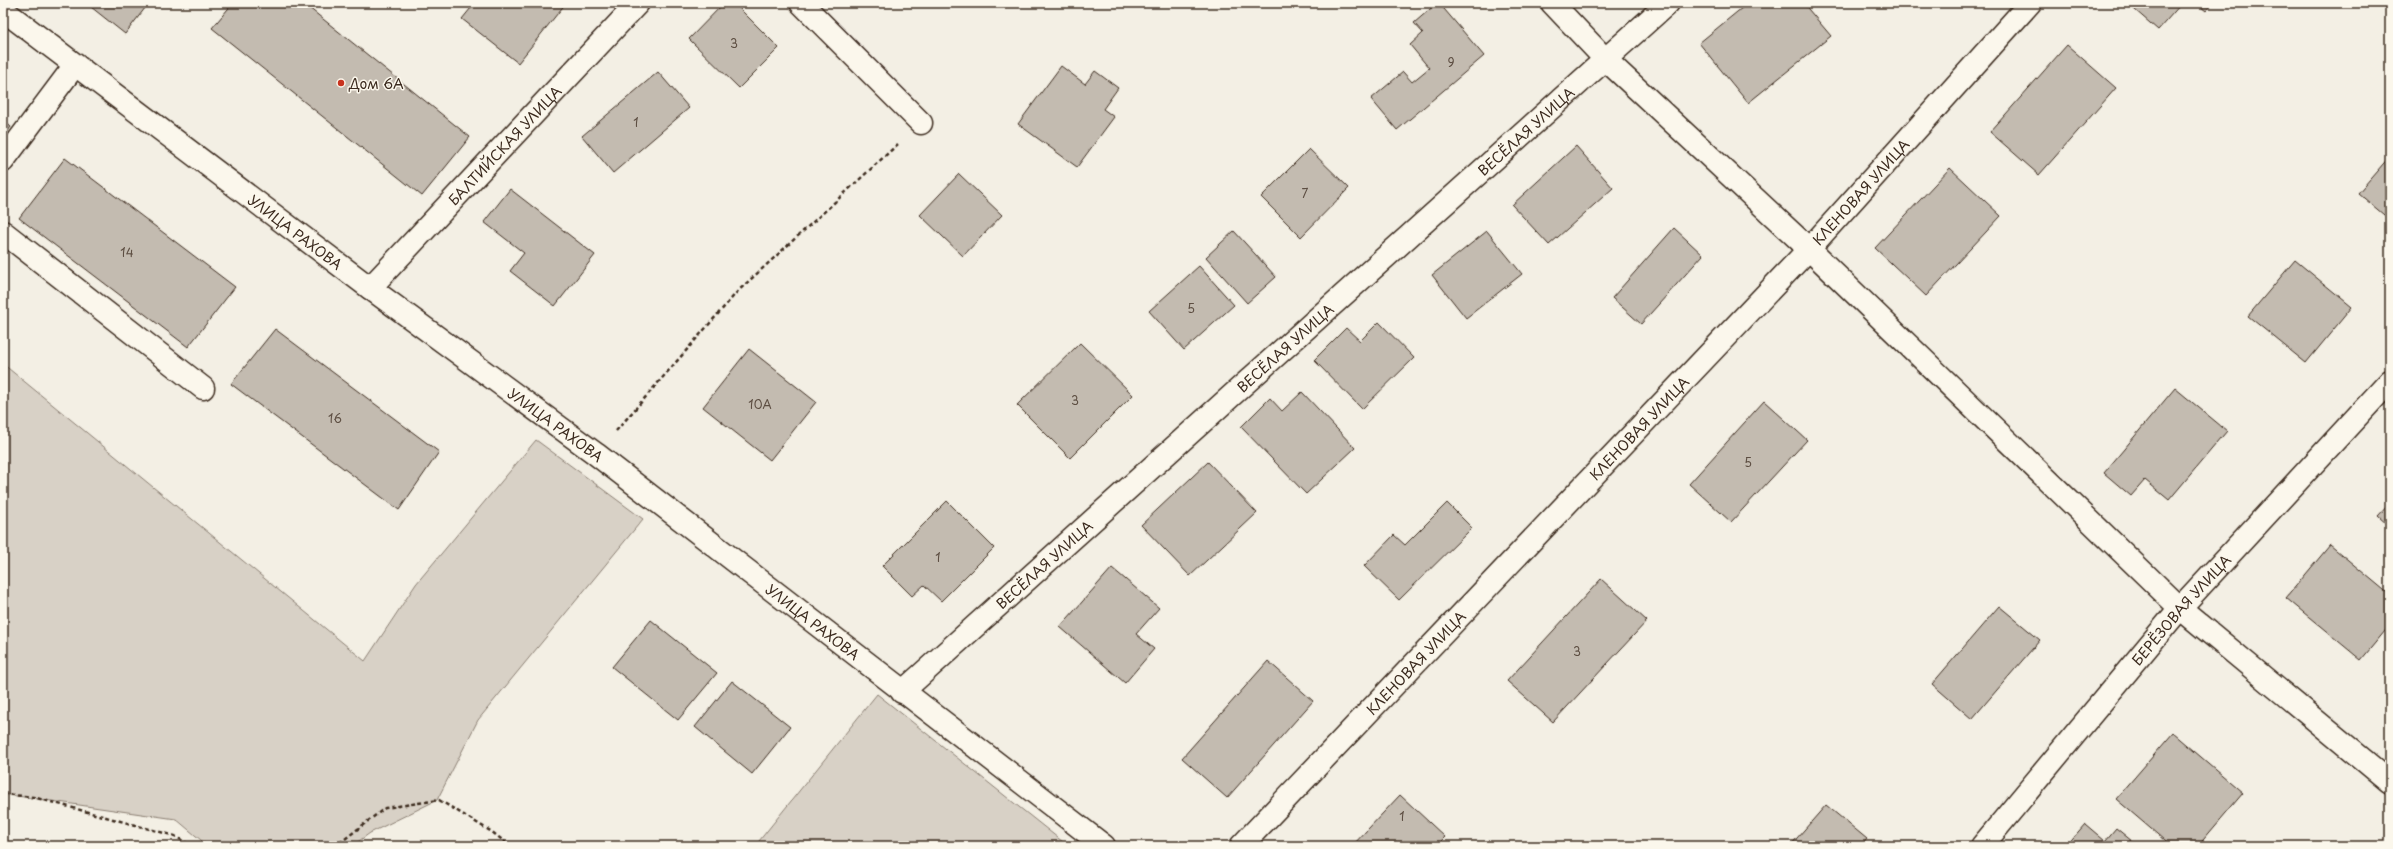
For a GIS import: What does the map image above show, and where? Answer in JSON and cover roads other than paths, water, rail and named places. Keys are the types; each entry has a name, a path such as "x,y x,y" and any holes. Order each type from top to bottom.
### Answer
{"street":[{"name":"БАЛТИЙСКАЯ УЛИЦА","path":"370,288 638,3"},
{"path":"801,3 921,123"},
{"path":"1552,3 1605,59 1809,249 2180,608 2390,782"},
{"name":"ВЕСЁЛАЯ УЛИЦА","path":"902,692 1668,3"},
{"name":"КЛЕНОВАЯ УЛИЦА","path":"1241,846 1809,249 2030,3"},
{"name":"УЛИЦА РАХОВА","path":"3,10 370,288 596,454 902,692 1104,846"},
{"path":"3,161 75,65"},
{"path":"3,232 203,388"},
{"name":"БЕРЁЗОВАЯ УЛИЦА","path":"1982,846 2180,608 2390,381"}],"place":[{"name":"Дом 6А","path":"341,83"}]}
